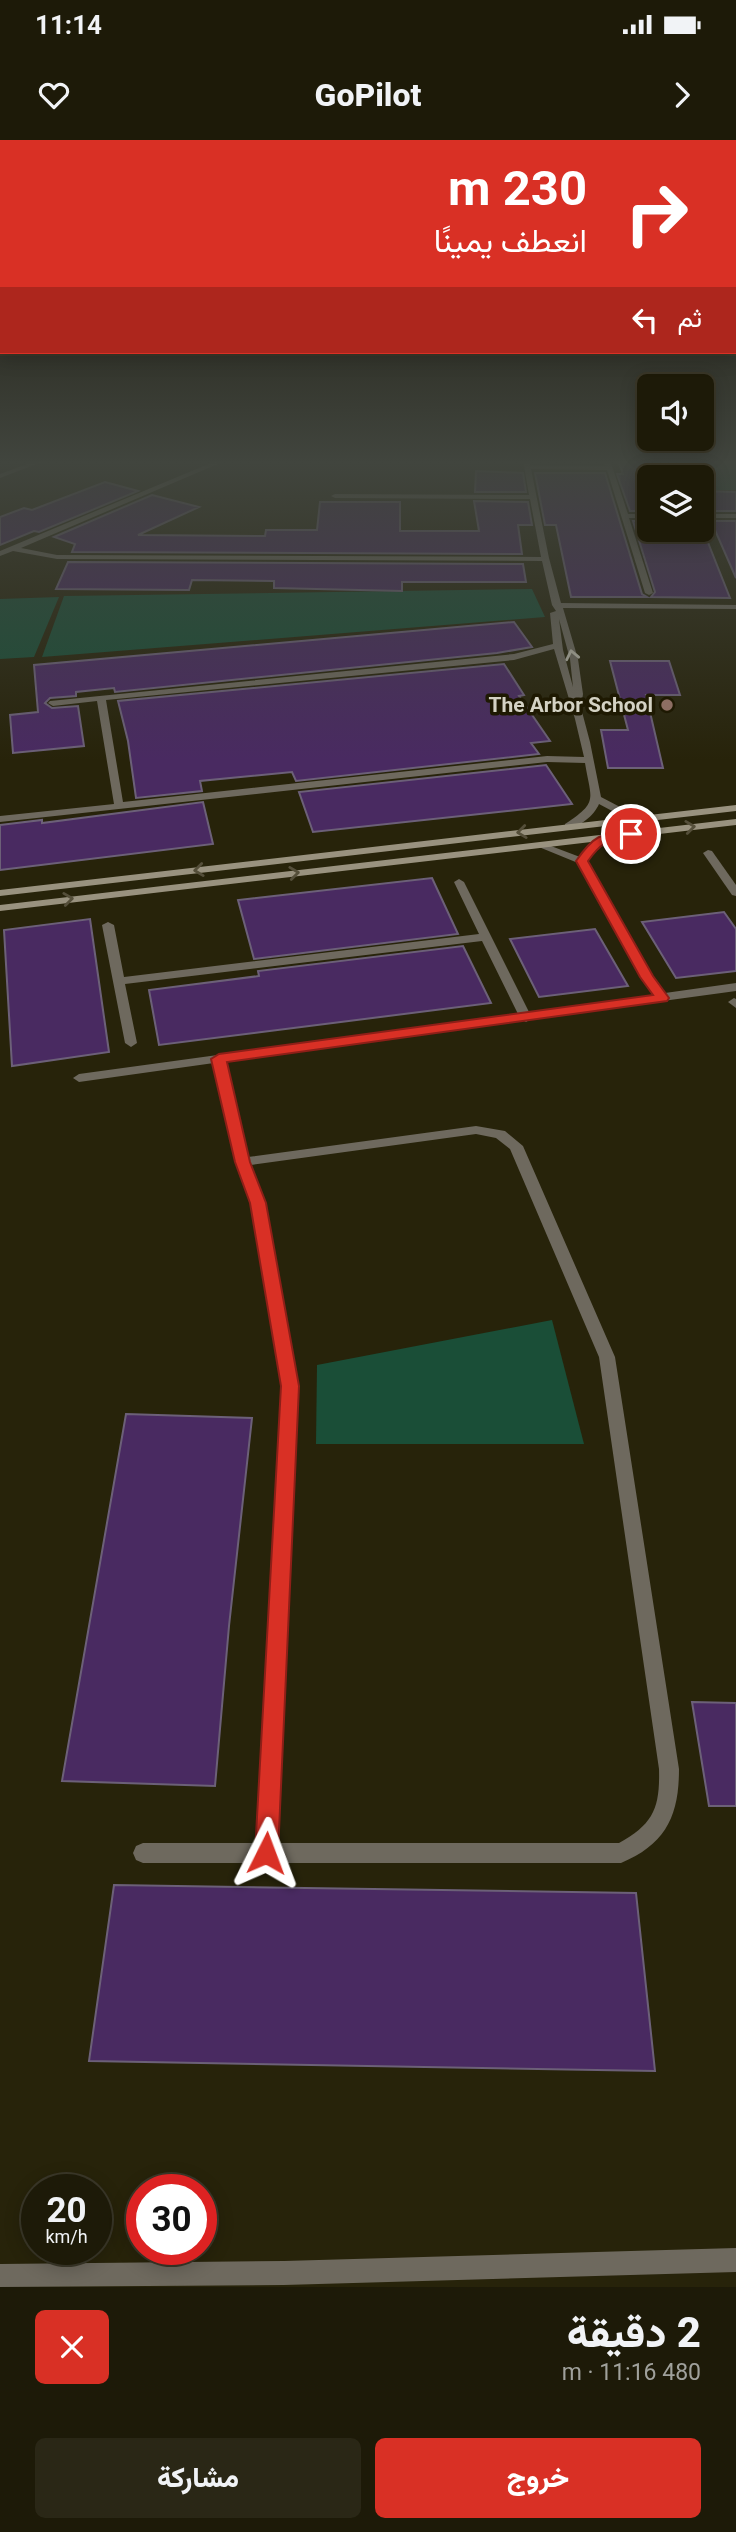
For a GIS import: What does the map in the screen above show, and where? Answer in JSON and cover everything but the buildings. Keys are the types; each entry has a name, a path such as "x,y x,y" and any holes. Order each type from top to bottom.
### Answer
{"street":[{"path":"545,560 556,605 571,648 579,689 576,708"},
{"path":"639,560 649,593"},
{"path":"556,605 736,607"},
{"path":"556,605 556,646 576,708 596,799 591,812 569,826"},
{"path":"53,703 514,657 556,646"},
{"path":"514,657 540,660"},
{"path":"552,664 562,669"},
{"path":"101,699 119,806"},
{"path":"0,819 547,760 588,760"},
{"path":"596,799 618,810 649,818"},
{"path":"0,893 736,808"},
{"path":"0,908 736,822"},
{"path":"582,861 592,846 604,837"},
{"path":"539,845 582,861 647,977 663,998"},
{"path":"708,853 736,893"},
{"path":"459,882 526,1018"},
{"path":"108,925 131,1043"},
{"path":"119,981 486,937"},
{"path":"79,1078 736,987"},
{"path":"219,1059 243,1162 258,1203 290,1386 266,1853"},
{"path":"143,1853 621,1853 645,1841 662,1821 670,1796 669,1769 607,1357 516,1146 500,1134 476,1130 243,1162"},
{"path":"0,2276 310,2272 736,2260"}],"green space":[{"path":"532,589 545,617 42,657 64,596"},
{"path":"59,597 34,657 0,659 0,599"},
{"path":"552,1320 584,1444 316,1444 317,1365"}],"place":[{"name":"The Arbor School","path":"667,705"}],"route":[{"path":"266,1853 290,1386 258,1203 243,1162 219,1059 663,998 647,977 582,861 592,846 604,837 631,834"}]}
